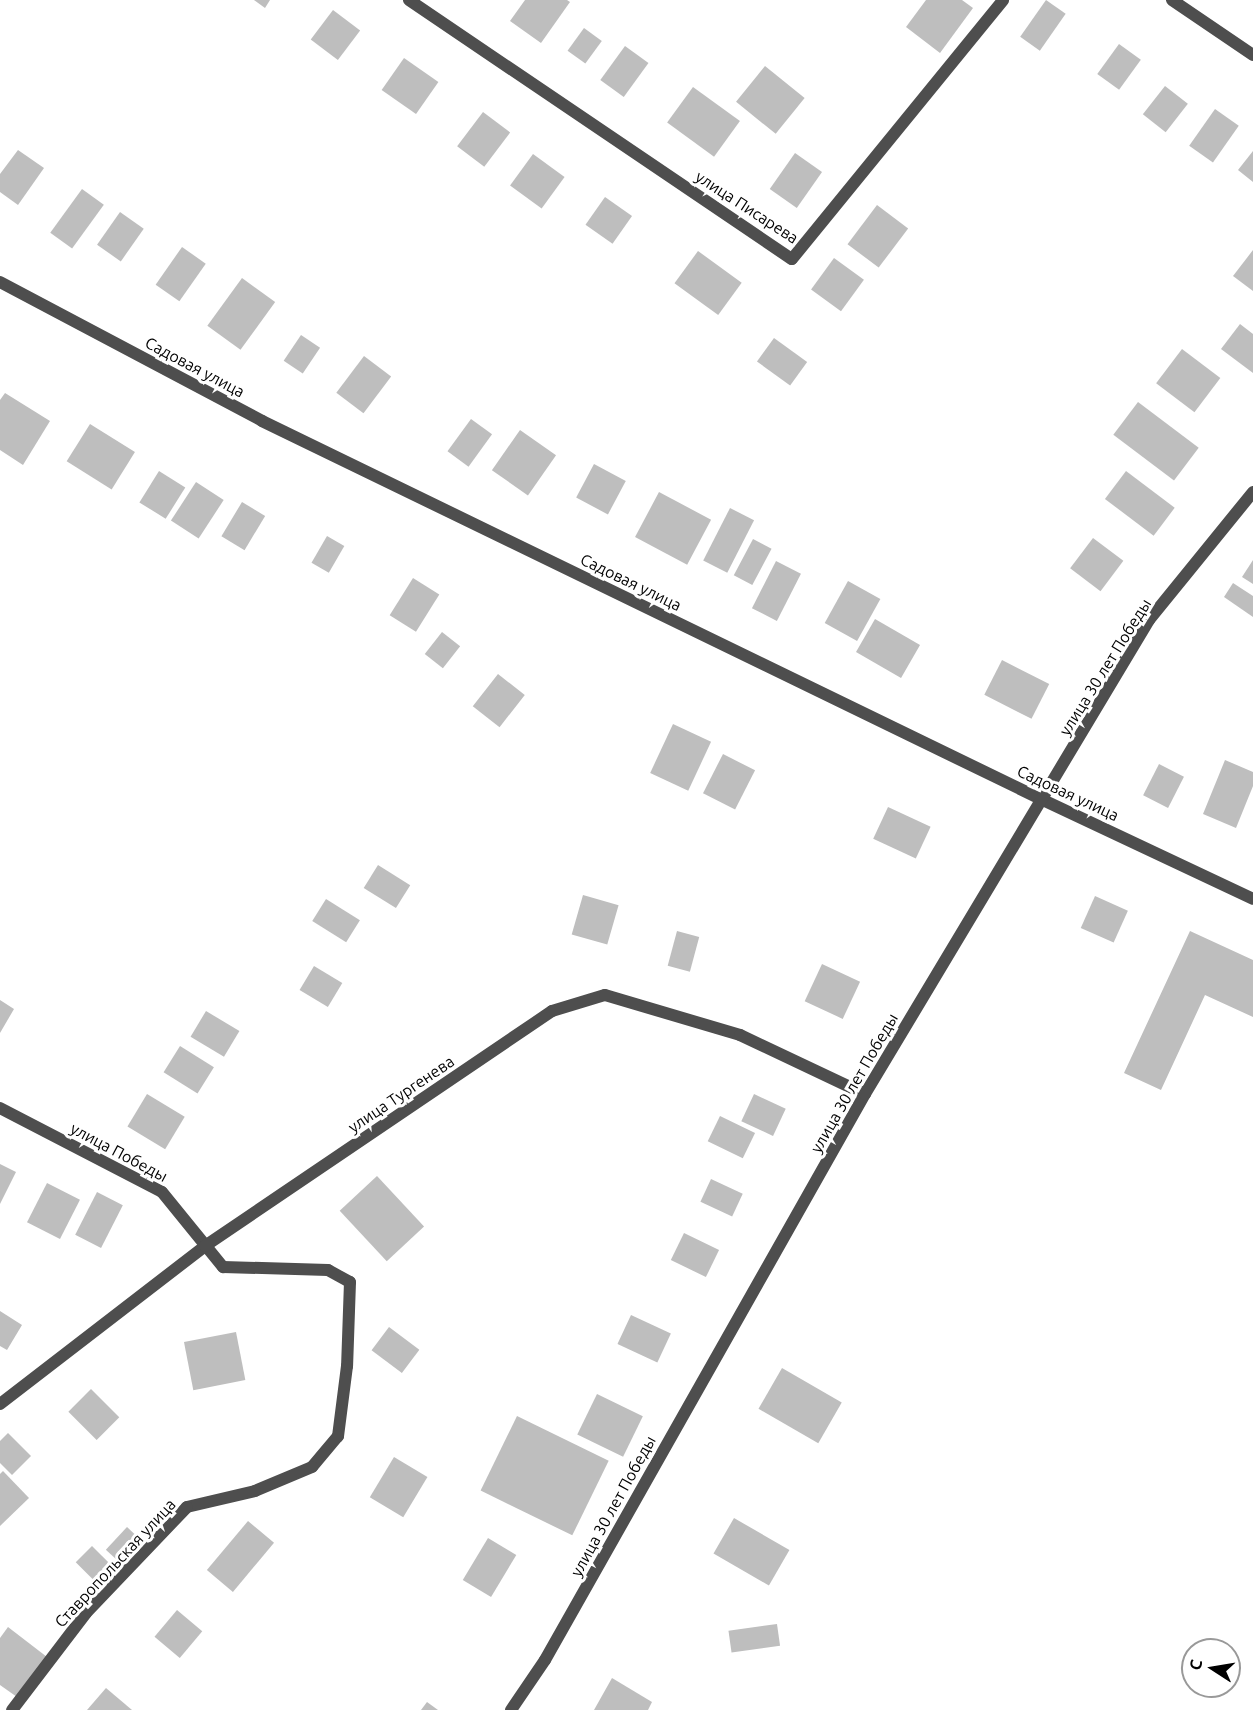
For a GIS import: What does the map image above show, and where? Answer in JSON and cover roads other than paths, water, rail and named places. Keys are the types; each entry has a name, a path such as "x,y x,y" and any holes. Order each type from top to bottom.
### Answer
{"street":[{"name":"улица Писарева","path":"409,0 792,259 1003,0"},
{"path":"1172,0 1253,55"},
{"name":"Садовая улица","path":"0,282 262,421 1043,800 1253,899"},
{"name":"улица 30 лет Победы","path":"511,1710 545,1660 865,1094 1149,621 1253,492"},
{"name":"улица Тургенева","path":"0,1404 205,1246 552,1011 605,995 740,1035 865,1094"},
{"name":"улица Победы","path":"0,1108 162,1192 205,1246"},
{"name":"Ставропольская улица","path":"12,1710 86,1614 187,1507 255,1491 312,1467 338,1436 347,1366 350,1282 328,1270 223,1267 205,1246"}]}
